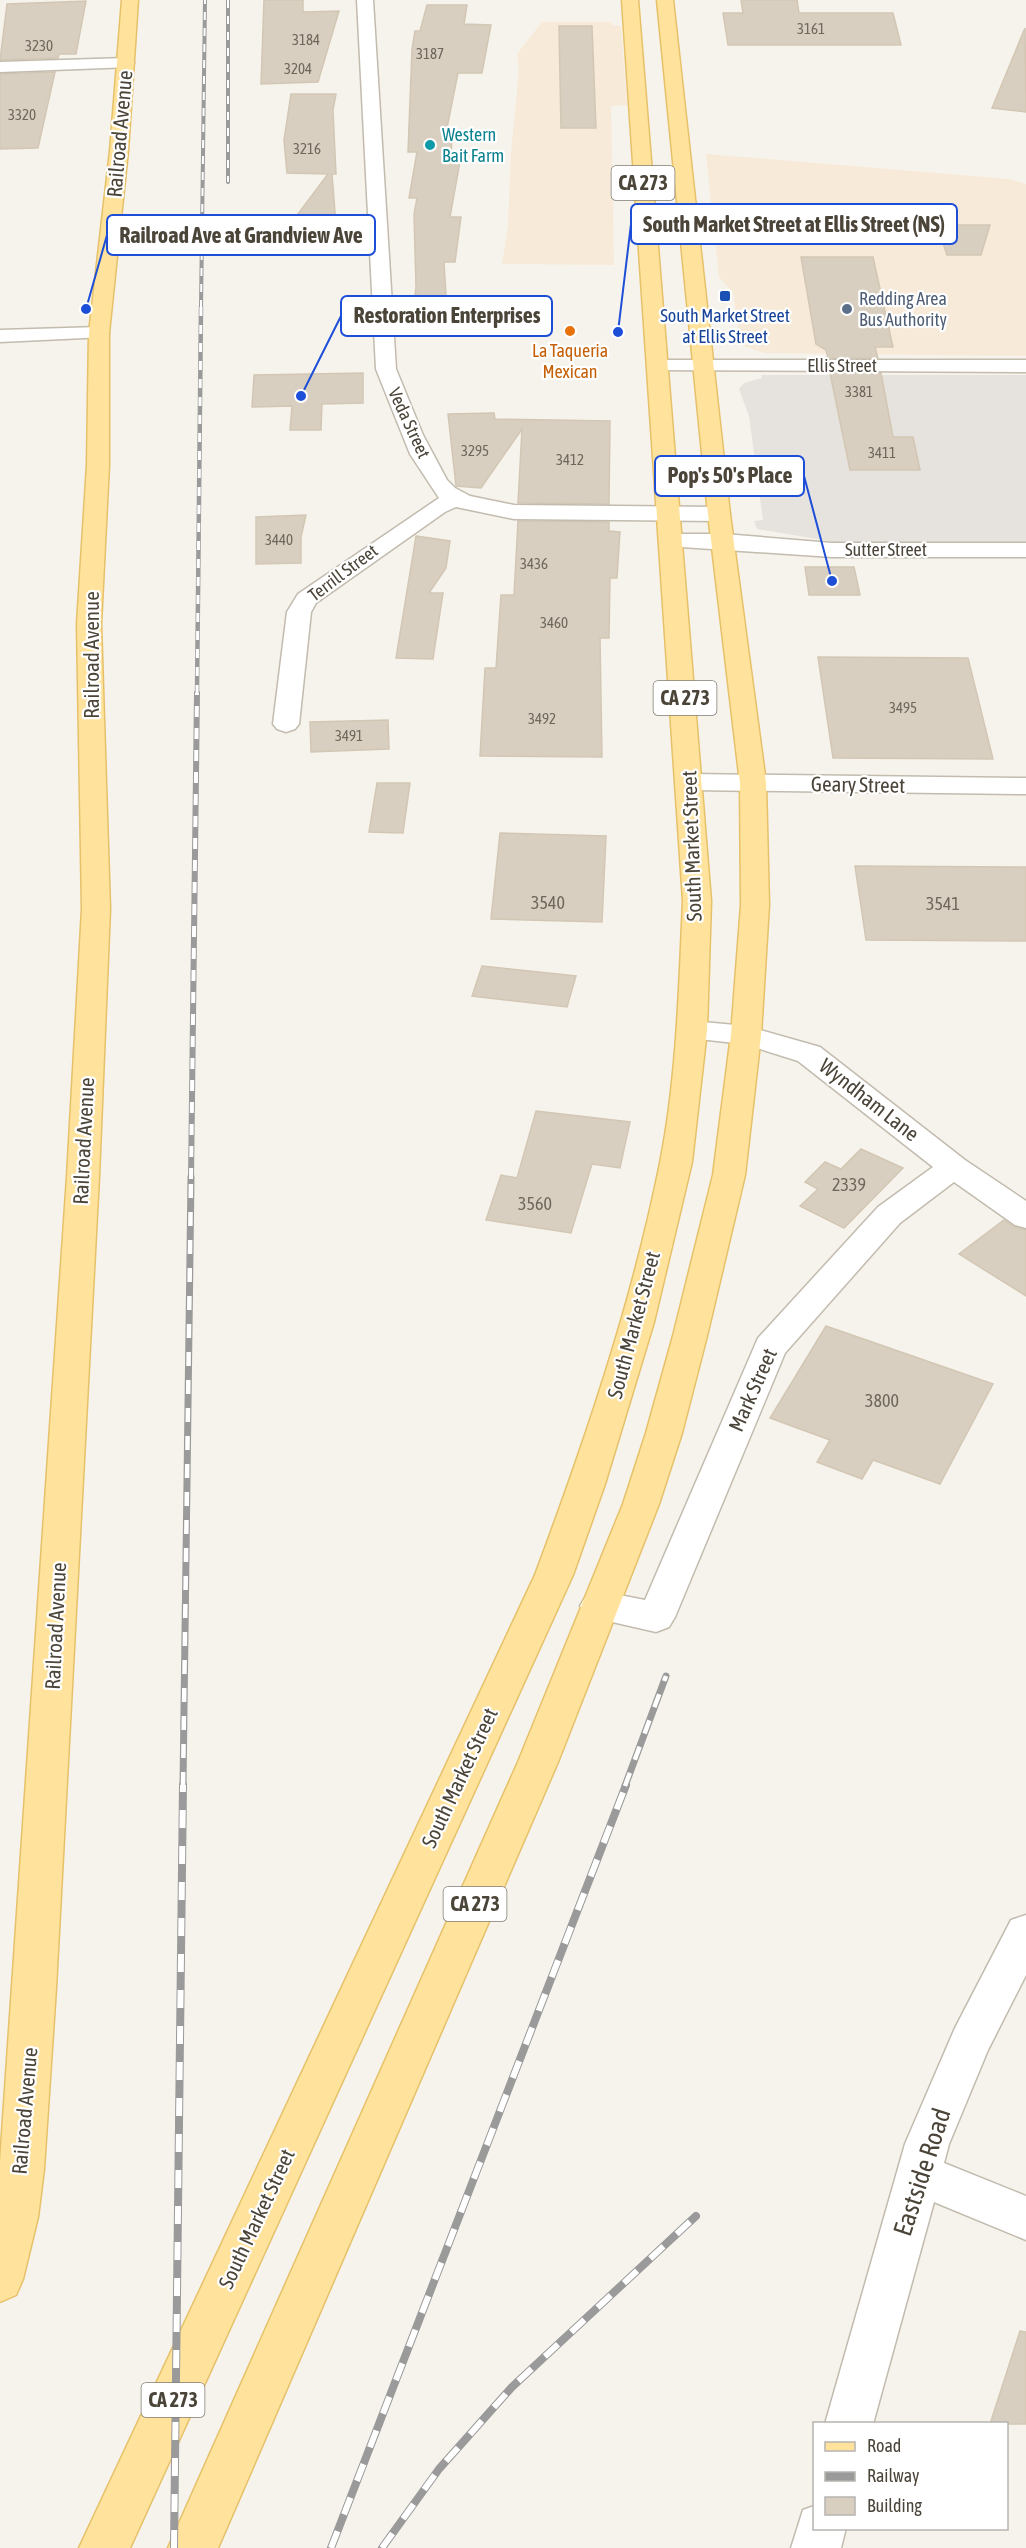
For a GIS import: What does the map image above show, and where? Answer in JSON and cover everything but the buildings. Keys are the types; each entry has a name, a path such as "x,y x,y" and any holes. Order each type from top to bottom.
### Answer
{"main road":[{"name":"Railroad Avenue","path":"0,2279 15,2217 21,2169 35,1988 84,1142 96,909 89,624 98,465 99,333 126,63 130,0"},
{"name":"South Market Street","path":"104,2548 554,1575 587,1484 637,1322 676,1162 692,1030 697,901 674,541 645,210 630,0"},
{"name":"CA 273","path":"193,2548 538,1762 641,1504 664,1433 690,1336 729,1175 746,1035 755,905 753,783 719,514 706,366 664,0"},
{"path":"645,210 687,209"}],"street":[{"name":"Veda Street","path":"365,0 386,369 399,410 435,478 444,490 456,498 489,508 514,512 719,514"},
{"path":"0,67 126,63"},
{"path":"0,336 99,333"},
{"name":"Ellis Street","path":"658,366 1026,366"},
{"name":"Terrill Street","path":"286,724 299,612 306,599 436,507 456,498"},
{"name":"Sutter Street","path":"674,541 724,541 832,550 1026,550"},
{"name":"Geary Street","path":"690,782 1026,786"},
{"name":"Wyndham Lane","path":"692,1030 746,1035 809,1054 954,1167 1026,1217"},
{"name":"Mark Street","path":"599,1606 656,1617 770,1347 889,1215 954,1167"},
{"name":"Eastside Road","path":"850,2422 927,2144 970,2043 1026,1933"},
{"path":"918,2174 1026,2218"}],"shaded area":[{"path":"542,22 611,22 612,25 621,26 627,105 611,106 614,265 502,264 508,225 511,153 519,70 517,54"},
{"path":"706,154 1009,179 1026,184 1026,356 764,353 741,345 733,293 719,277"},
{"path":"761,375 1026,375 1026,545 834,542 757,529 754,521 763,520 749,416 739,389 744,383 762,378"}],"railway":[{"path":"201,308 205,0"},
{"path":"228,0 228,182"},
{"path":"197,694 201,307"},
{"path":"191,1179 197,693"},
{"path":"183,1786 191,1177"},
{"path":"625,1786 666,1676"},
{"path":"174,2548 183,1785"},
{"path":"331,2548 626,1785"},
{"path":"382,2548 439,2469 512,2387 696,2216"}],"place":[{"name":"Western Bait Farm","path":"430,145"},
{"name":"South Market Street at Ellis Street","path":"725,296"},
{"name":"Railroad Ave at Grandview Ave","path":"86,309"},
{"name":"Redding Area Bus Authority","path":"847,309"},
{"name":"La Taqueria Mexican","path":"570,331"},
{"name":"South Market Street at Ellis Street (NS)","path":"618,332"},
{"name":"Restoration Enterprises","path":"301,396"},
{"name":"Pop's 50's Place","path":"832,581"}]}
